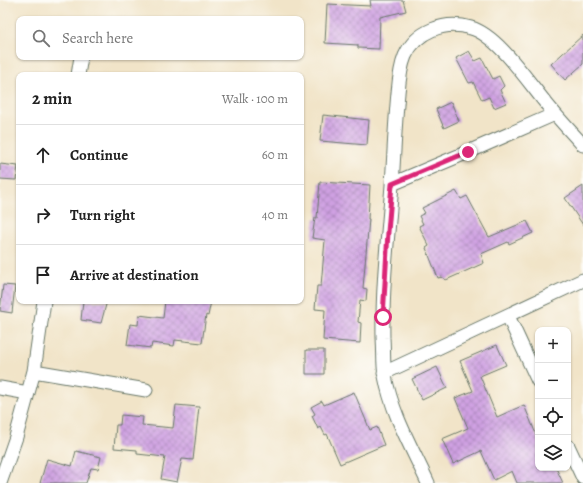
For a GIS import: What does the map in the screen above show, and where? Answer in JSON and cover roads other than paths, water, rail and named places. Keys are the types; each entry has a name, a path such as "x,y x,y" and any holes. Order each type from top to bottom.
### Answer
{"street":[{"path":"428,483 392,406 384,373 383,317 395,122 400,75 405,57 413,43 426,33 441,27 456,25 472,28 488,36 500,47 555,114 583,145"},
{"path":"78,72 80,60"},
{"path":"392,184 555,114"},
{"path":"384,373 583,280"},
{"path":"0,483 16,437 34,371 44,304"},
{"path":"508,316 535,374"},
{"path":"34,371 146,390"},
{"path":"0,388 28,393"},
{"path":"571,452 583,478"}]}
